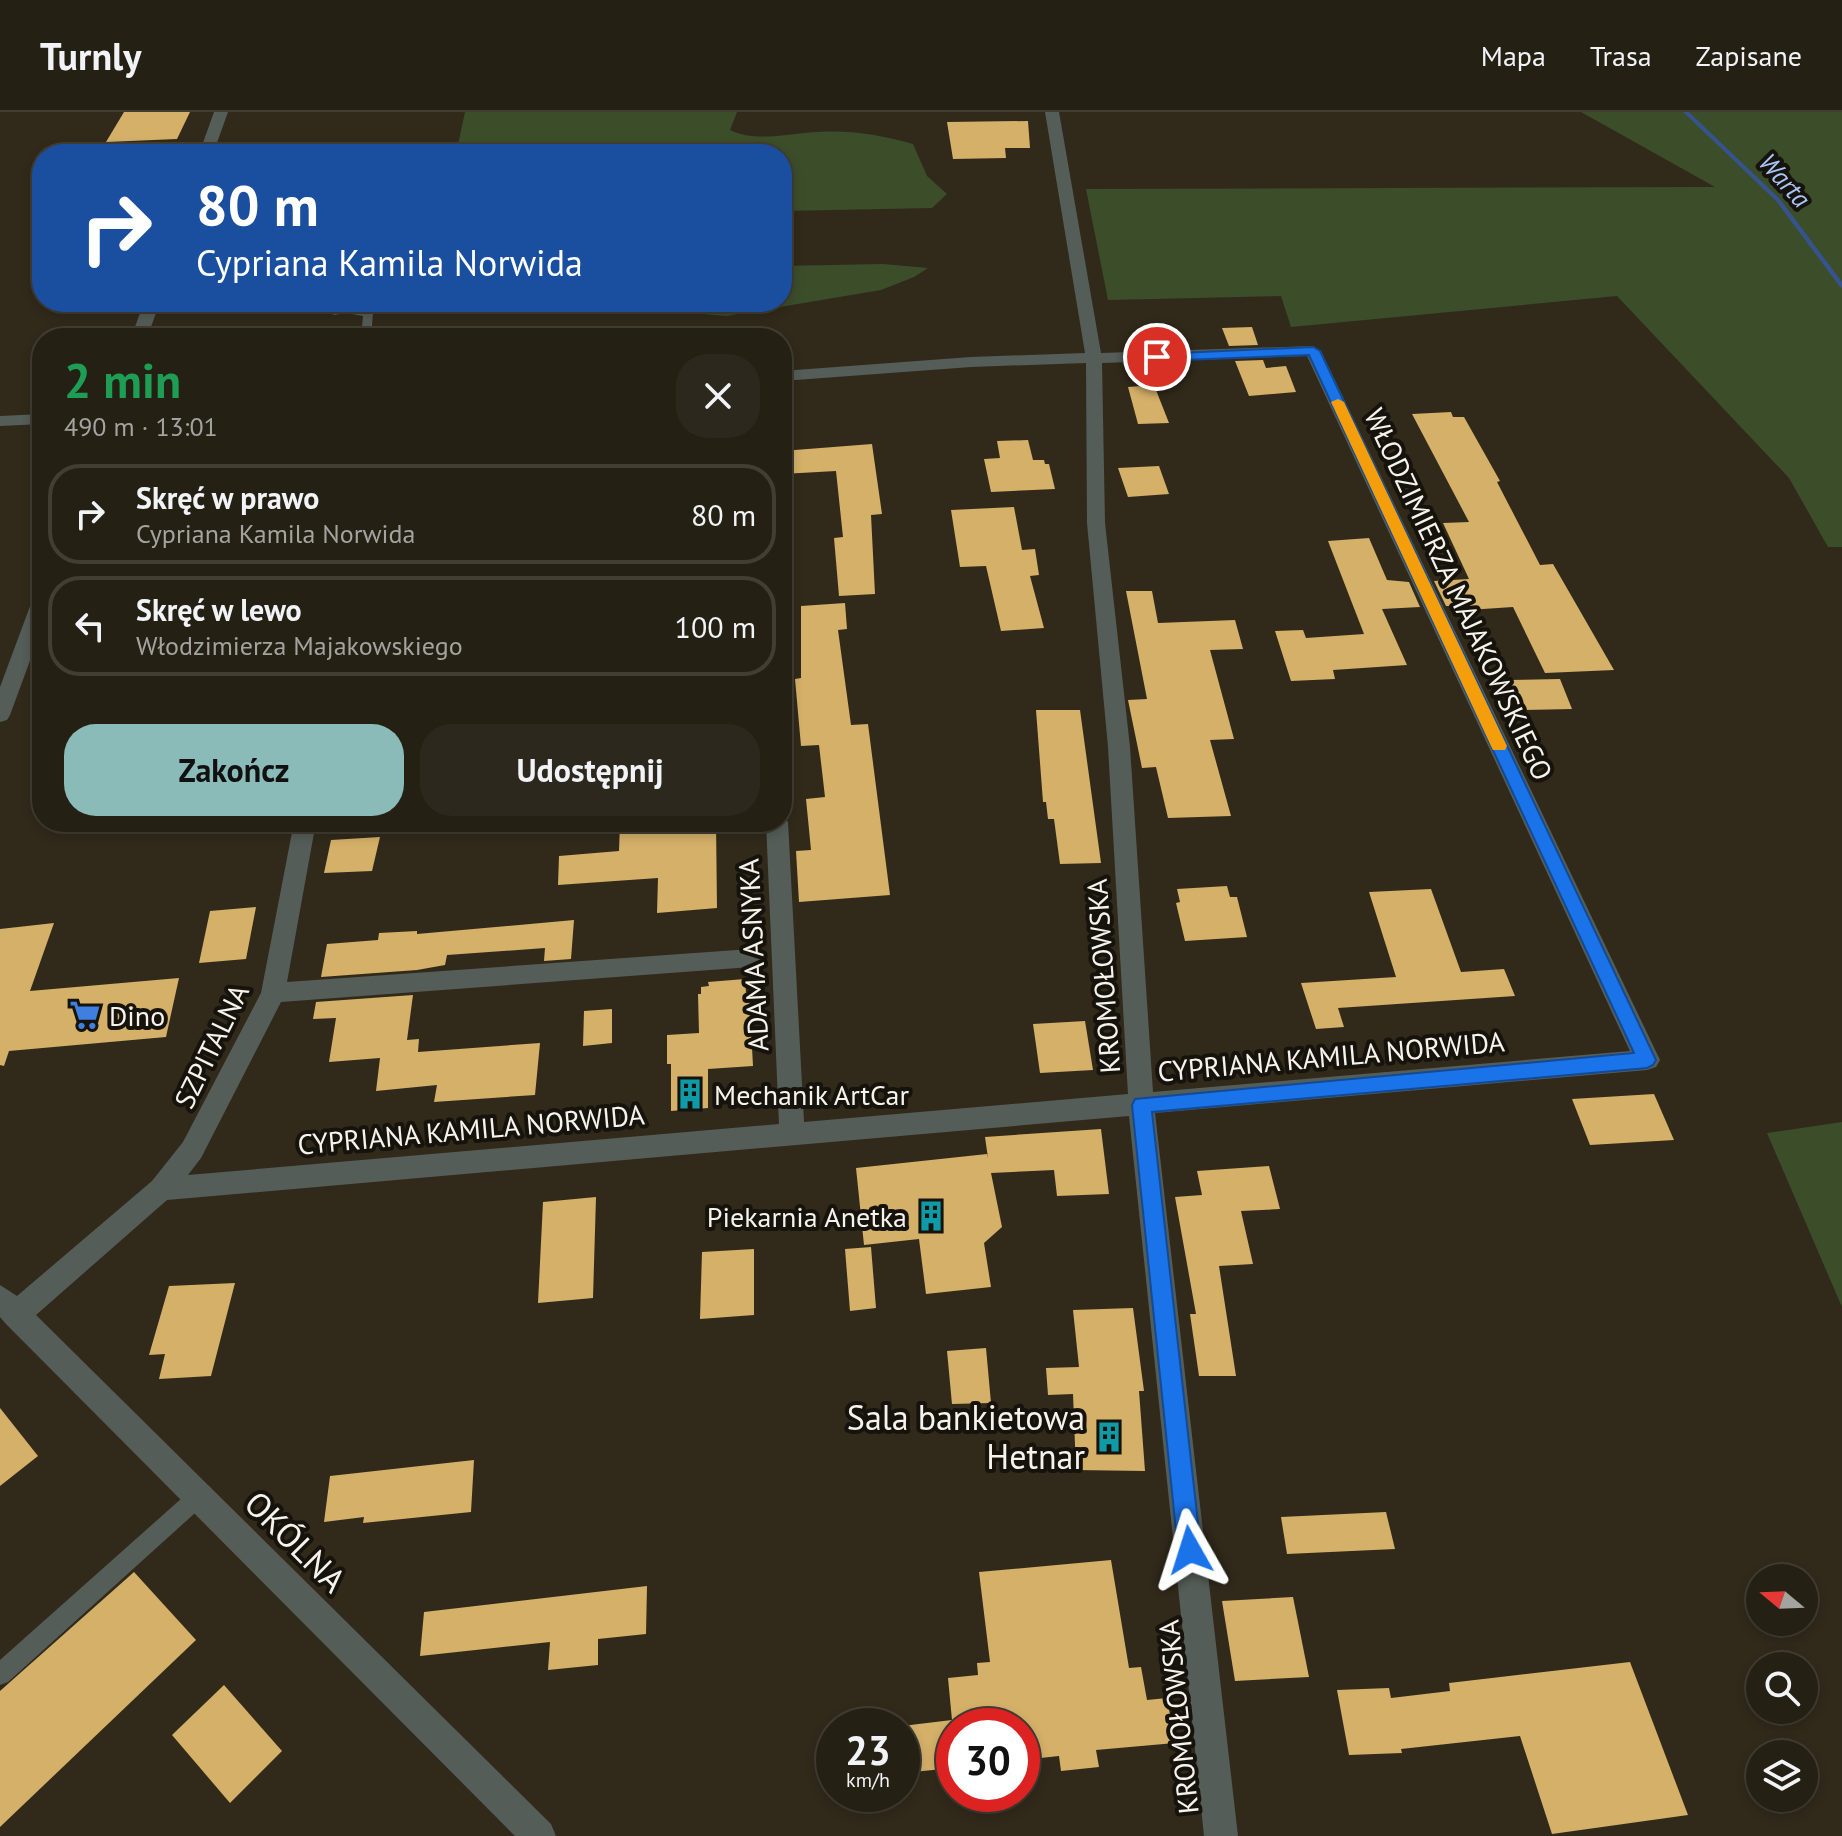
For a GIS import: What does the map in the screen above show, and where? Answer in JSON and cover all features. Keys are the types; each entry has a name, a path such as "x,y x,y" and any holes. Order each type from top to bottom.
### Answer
{"street":[{"path":"210,144 221,112"},
{"name":"KROMOŁOWSKA","path":"1052,112 1094,360 1096,523 1119,747 1141,1105 1221,1836"},
{"name":"WŁODZIMIERZA MAJAKOWSKIEGO","path":"1094,360 1313,351 1647,1060"},
{"path":"792,375 971,362 1094,360"},
{"path":"0,421 32,419"},
{"path":"0,715 32,628"},
{"name":"SZPITALNA","path":"8,1306 161,1189 185,1160 205,1128 273,993 303,832"},
{"name":"ADAMA ASNYKA","path":"777,832 792,1133"},
{"path":"273,993 751,958"},
{"name":"CYPRIANA KAMILA NORWIDA","path":"161,1189 1647,1060"},
{"name":"OKÓLNA","path":"8,1306 539,1836"}],"lane":[{"path":"358,312 369,314 367,328"},
{"path":"0,1674 198,1497"}],"green space":[{"path":"465,112 737,112 730,130 751,136 854,133 913,144 927,176 947,194 932,208 792,211 792,144 458,144"},
{"path":"1581,112 1842,112 1842,547 1828,547 1789,478 1617,296 1291,327 1281,296 1108,300 1086,189 1715,187"},
{"path":"883,264 928,268 881,290 792,305 792,266"},
{"path":"680,312 750,312 726,316"},
{"path":"1842,1122 1842,1307 1767,1133"}],"building":[{"path":"124,112 190,112 177,139 106,142"},
{"path":"1028,121 1030,148 1005,148 1006,158 953,159 947,122"},
{"path":"1252,327 1258,345 1229,346 1222,328"},
{"path":"1263,360 1266,368 1286,366 1296,392 1249,396 1235,361"},
{"path":"1154,385 1169,423 1138,424 1128,387"},
{"path":"1451,412 1453,417 1464,417 1500,481 1497,482 1540,565 1553,564 1614,670 1545,673 1513,607 1453,611 1451,606 1446,606 1434,581 1469,579 1443,523 1469,522 1412,414"},
{"path":"1028,440 1033,460 1044,460 1045,464 1049,464 1055,489 991,492 984,459 1000,458 997,441"},
{"path":"872,444 882,514 871,515 875,594 839,596 834,538 843,537 836,471 792,473 792,450"},
{"path":"1159,466 1169,494 1128,497 1118,468"},
{"path":"1014,507 1022,550 1035,549 1039,575 1030,576 1044,628 1001,631 986,566 960,567 951,510"},
{"path":"1369,538 1387,580 1409,582 1420,607 1382,609 1407,665 1333,670 1335,679 1291,681 1275,631 1303,630 1306,638 1364,634 1328,541"},
{"path":"1126,591 1152,591 1158,623 1235,620 1243,649 1210,650 1234,739 1210,740 1231,816 1168,818 1156,767 1142,768 1128,700 1147,699"},
{"path":"845,603 847,629 838,630 851,725 868,724 890,895 799,902 796,851 811,850 806,799 825,797 819,745 801,746 795,679 801,678 801,606"},
{"path":"1560,679 1572,709 1518,710 1507,680"},
{"path":"1036,710 1080,710 1101,863 1060,864 1054,819 1048,819 1046,802 1043,802"},
{"path":"620,832 716,832 717,908 657,913 658,878 558,885 559,856 619,851"},
{"path":"380,837 372,871 324,873 331,840"},
{"path":"1227,886 1230,897 1237,897 1247,937 1185,941 1176,903 1180,902 1177,889"},
{"path":"1431,889 1461,972 1504,969 1515,996 1338,1008 1344,1027 1316,1029 1301,983 1396,977 1369,892"},
{"path":"256,907 246,959 199,963 210,911"},
{"path":"574,920 571,959 544,961 545,948 447,955 445,965 417,970 321,977 327,944 378,940 379,933 417,931 417,934"},
{"name":"Dino","path":"54,923 30,991 179,978 166,1037 9,1051 4,1066 0,1065 0,929"},
{"path":"745,979 746,992 749,992 753,1066 708,1069 708,1108 671,1111 671,1064 667,1064 667,1035 699,1033 698,994 701,994 701,987 709,986 708,982"},
{"path":"413,995 407,1040 419,1039 418,1052 540,1043 535,1095 434,1102 437,1085 376,1091 380,1058 329,1062 336,1018 313,1019 316,1002"},
{"path":"612,1009 612,1043 583,1046 584,1011"},
{"path":"1085,1021 1093,1070 1040,1073 1033,1024"},
{"path":"1654,1094 1674,1140 1590,1145 1572,1099"},
{"name":"Piekarnia Anetka","path":"1101,1129 1109,1194 1057,1196 1054,1170 991,1173 1002,1227 984,1243 991,1287 926,1294 919,1239 864,1245 856,1168 987,1154 988,1158 985,1137"},
{"path":"1269,1166 1280,1209 1241,1211 1253,1264 1219,1266 1236,1376 1199,1376 1190,1314 1196,1314 1175,1197 1202,1195 1197,1171"},
{"path":"596,1197 593,1298 538,1303 543,1202"},
{"path":"871,1247 876,1308 850,1311 845,1249"},
{"path":"754,1249 754,1315 700,1319 702,1252"},
{"path":"235,1283 211,1376 159,1379 165,1354 149,1355 169,1286"},
{"path":"1133,1308 1144,1391 1139,1391 1145,1471 1076,1470 1073,1394 1048,1395 1046,1368 1079,1367 1073,1310"},
{"path":"986,1348 991,1403 952,1404 947,1351"},
{"path":"0,1408 38,1456 0,1486"},
{"path":"474,1460 471,1512 363,1523 364,1517 324,1522 330,1476"},
{"path":"1386,1512 1395,1549 1287,1554 1281,1517"},
{"path":"1111,1560 1129,1668 1141,1667 1147,1700 1167,1698 1175,1743 1096,1750 1099,1767 1061,1771 1059,1756 1040,1758 1040,1708 951,1708 948,1678 978,1675 977,1663 990,1662 979,1572"},
{"path":"134,1572 196,1640 0,1827 0,1691"},
{"path":"647,1586 646,1634 598,1639 598,1665 548,1670 550,1642 420,1656 424,1612"},
{"path":"1293,1597 1309,1677 1235,1681 1222,1601"},
{"path":"1630,1662 1688,1815 1552,1834 1520,1736 1401,1749 1402,1753 1349,1755 1337,1690 1389,1688 1391,1698 1450,1691 1449,1683"},
{"path":"224,1685 282,1751 230,1803 172,1735"},
{"path":"936,1722 936,1770 920,1771 920,1724"}],"waterway":[{"name":"Warta","path":"1686,112 1778,200 1842,286"}],"slow traffic":[{"path":"1338,402 1499,746"}],"place":[{"name":"Dino","path":"85,1015"},
{"name":"Mechanik ArtCar","path":"690,1094"},
{"name":"Piekarnia Anetka","path":"931,1216"},
{"name":"Sala bankietowa Hetnar","path":"1109,1437"}],"route":[{"path":"1157,357 1313,351 1647,1060 1141,1105 1190,1550"}]}
